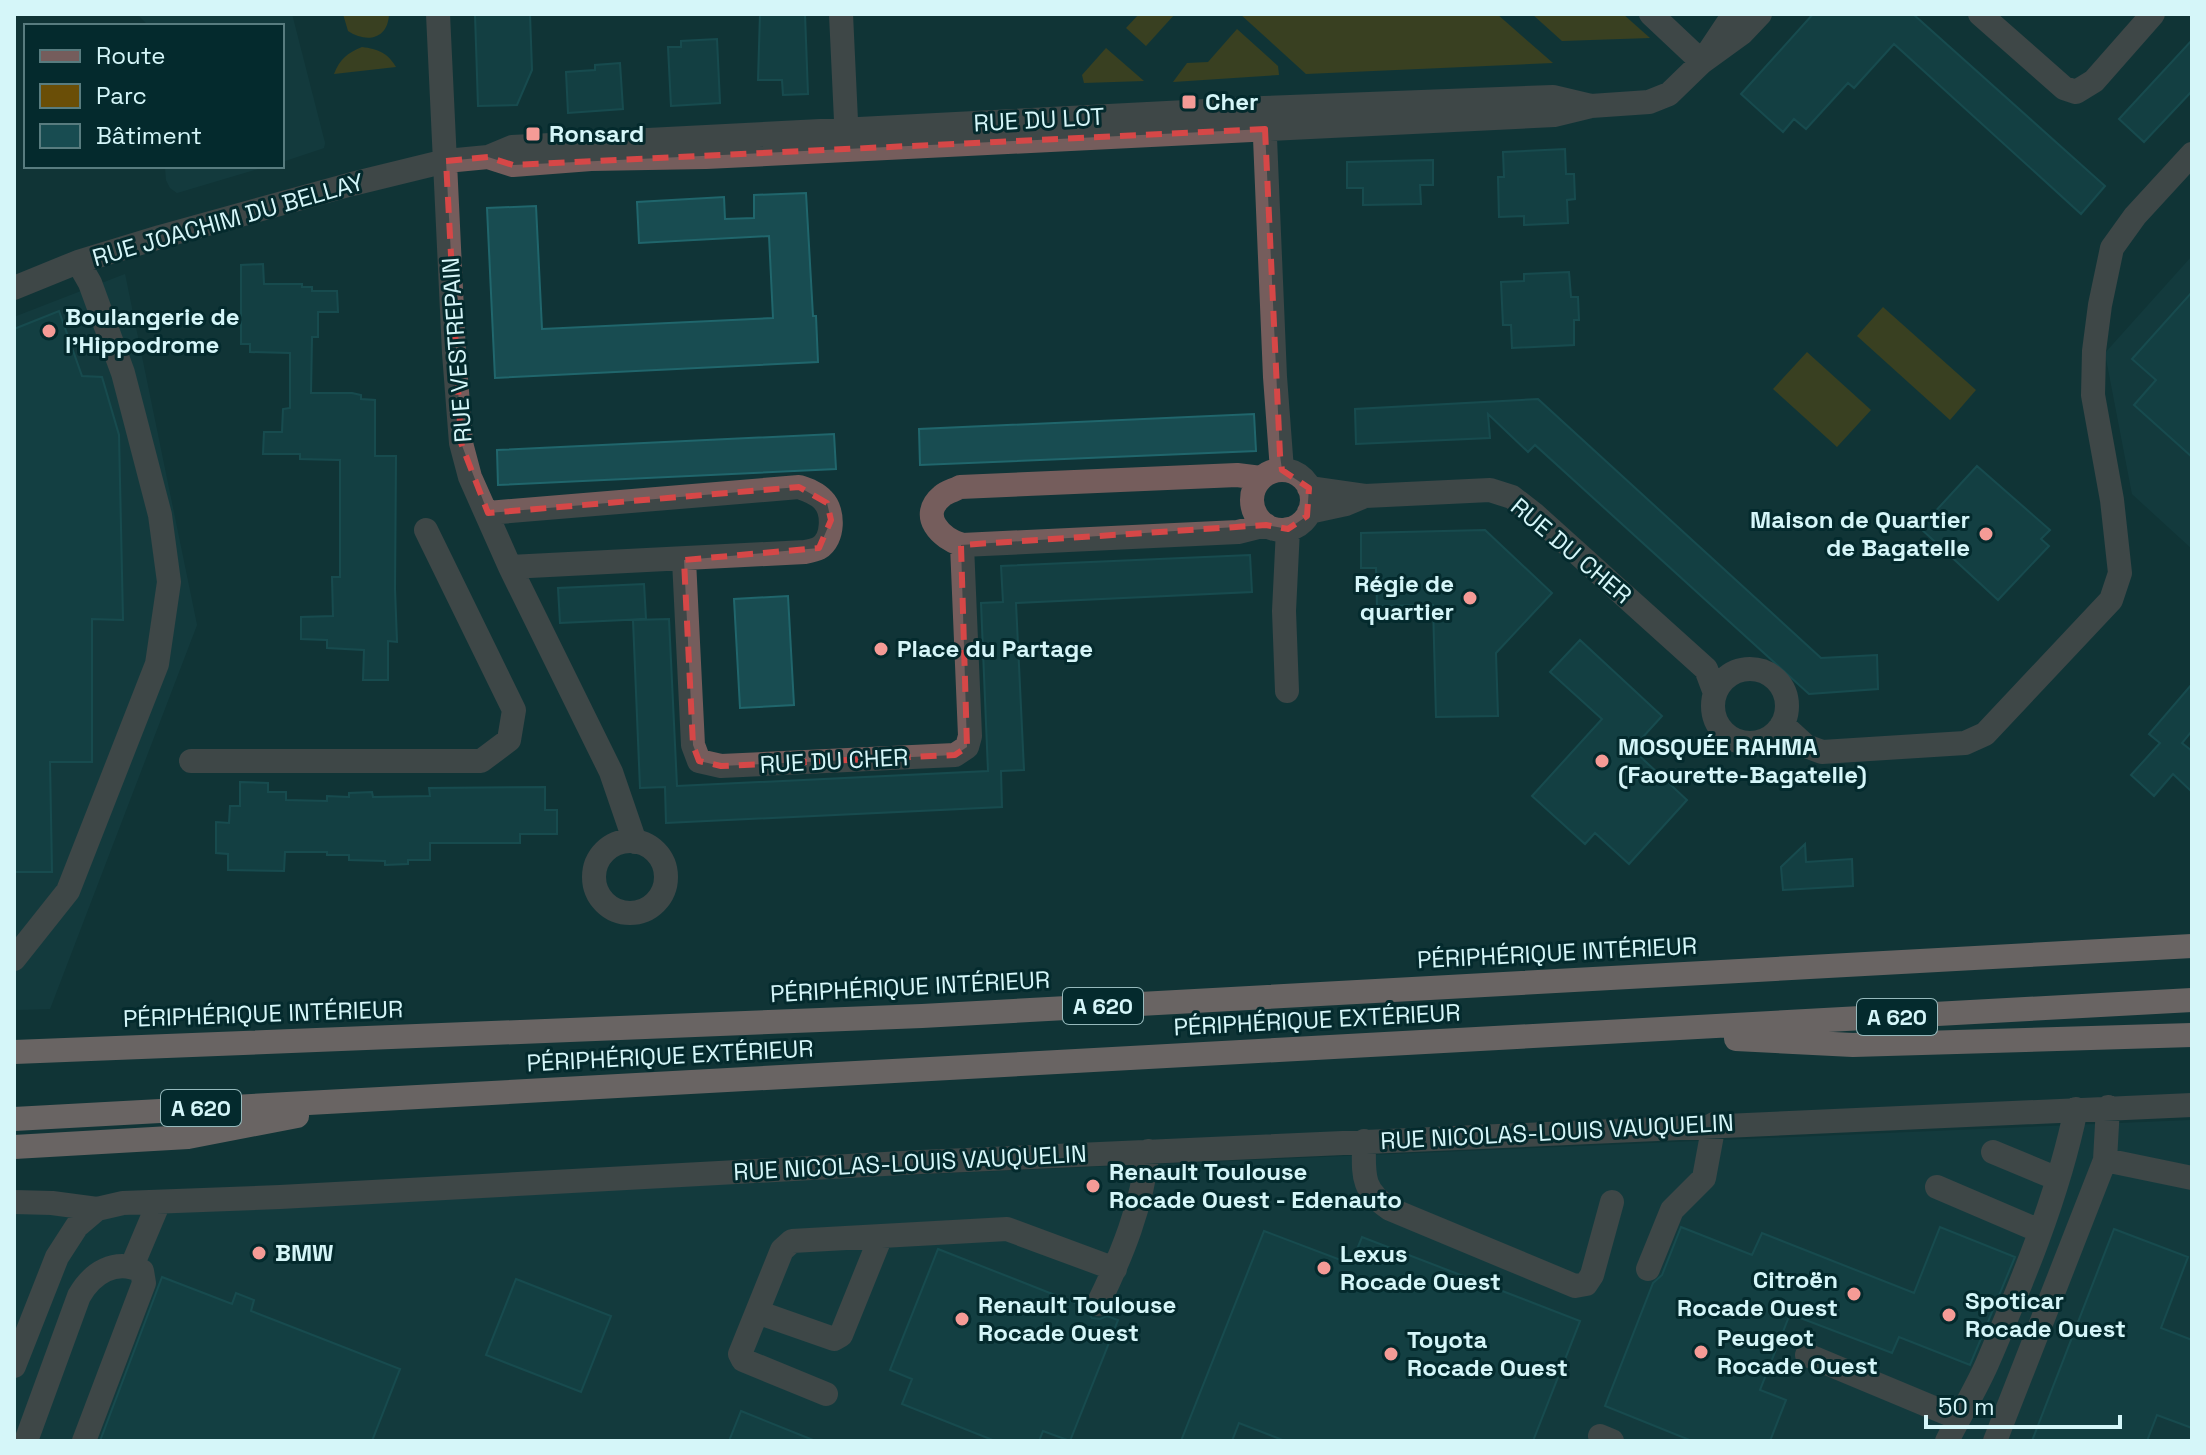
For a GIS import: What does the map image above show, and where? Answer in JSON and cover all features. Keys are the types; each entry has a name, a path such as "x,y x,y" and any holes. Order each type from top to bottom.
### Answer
{"highway":[{"name":"PÉRIPHÉRIQUE INTÉRIEUR","path":"14,1052 922,1016 2192,946"},
{"name":"PÉRIPHÉRIQUE EXTÉRIEUR","path":"14,1119 2192,1000"},
{"path":"1602,1033 1853,1045 2192,1035"},
{"path":"14,1147 188,1137 388,1099"}],"street":[{"name":"RUE VESTREPAIN","path":"438,14 461,443 470,477 510,567 611,772 635,842"},
{"path":"841,14 847,139"},
{"path":"1651,14 1702,62"},
{"name":"RUE DU LOT","path":"1702,62 1734,14"},
{"name":"RUE DU LOT","path":"446,161 488,157 513,165 591,159 706,157 847,139 1264,118 1553,97 1591,106 1649,102 1669,94 1760,14"},
{"path":"1980,14 2064,88 2076,92 2094,81 2153,14"},
{"path":"1264,118 1275,377 1272,474 1254,490 1252,503 1257,516 1277,527"},
{"path":"1782,724 1806,746 1822,752 1965,743 1985,734 2111,600 2120,573 2112,500 2093,395 2094,351 2100,305 2112,248 2135,216 2192,154"},
{"name":"RUE JOACHIM DU BELLAY","path":"14,288 78,262 342,187 446,161"},
{"path":"14,959 68,891 157,664 169,582 160,515 123,373 90,283 78,262"},
{"path":"1293,472 1303,478 1309,500 1303,521 1238,532 962,545 947,540 936,531 933,518 934,506 942,495 960,487 1293,472"},
{"path":"488,513 799,487 816,493 827,503 831,520 826,540 819,548 805,552 510,567"},
{"name":"RUE DU CHER","path":"1309,500 1490,490 1512,497 1717,679"},
{"path":"1277,527 1287,691"},
{"path":"191,761 481,761 509,740 514,710 426,530"},
{"name":"RUE DU CHER","path":"684,560 693,745 699,761 721,766 955,755 967,747 970,736 962,545"},
{"path":"1753,669 1765,672 1783,689 1786,713 1782,724 1764,740 1740,742 1728,737 1714,717 1717,679 1753,669"},
{"name":"RUE NICOLAS-LOUIS VAUQUELIN","path":"14,1202 97,1209 123,1203 1148,1151 2192,1105"},
{"path":"1995,1441 2105,1160 2108,1107"},
{"path":"1947,1441 1986,1367 2040,1231 2058,1179 2076,1109"},
{"path":"1648,1269 1672,1210 1704,1178 1714,1124"},
{"path":"1364,1141 1367,1187 1383,1205 1575,1286 1586,1284 1592,1275 1612,1202"},
{"path":"1098,1304 1115,1269 1144,1185 1148,1151"},
{"path":"1993,1152 2058,1179"},
{"path":"2105,1160 2192,1178"},
{"path":"1937,1187 2040,1231"},
{"path":"132,1266 159,1202"},
{"path":"14,1366 57,1257 77,1226 97,1209"},
{"path":"826,1394 743,1360 740,1354 782,1250 792,1241 1007,1229 1115,1269"},
{"path":"757,1312 834,1339 841,1335 881,1236"},
{"path":"26,1441 79,1296 88,1280 99,1271 132,1266 142,1271 144,1283 84,1441"},
{"path":"1807,1355 1958,1418"}],"highlighted area":[{"path":"1265,129 1280,455 1282,470 1309,488 1307,516 1288,529 1266,525 961,545 967,747 955,755 721,766 699,761 693,745 684,560 819,548 831,520 827,503 799,487 488,513 461,443 446,161 488,157 513,165"}],"shaded area":[{"path":"137,14 292,14 324,148 284,161 284,24 147,24"},
{"path":"165,168 261,168 177,193 166,180"},
{"path":"2192,256 2192,549 2132,494 2105,353"},
{"path":"125,274 197,625 50,1009 14,1010 14,317"},
{"path":"2192,1120 2192,1441 14,1441 14,1213"}],"green space":[{"path":"343,14 389,14 385,29 369,38 348,31"},
{"path":"1139,14 1175,14 1146,46 1126,28"},
{"path":"1240,14 1497,14 1553,63 1306,74"},
{"path":"1532,14 1623,14 1650,38 1562,41"},
{"path":"1237,29 1278,66 1279,75 1173,82 1187,63 1208,62"},
{"path":"362,47 382,52 396,67 334,74 345,57"},
{"path":"1106,48 1144,81 1084,83 1082,75"},
{"path":"1883,307 1976,390 1950,420 1857,336"},
{"path":"1807,352 1871,410 1837,447 1773,389"}],"building":[{"path":"475,14 530,14 532,70 517,105 478,106"},
{"path":"760,14 805,14 808,94 783,95 782,80 758,80"},
{"path":"1813,14 1913,14 2105,186 2081,214 1894,44 1854,88 1848,83 1806,129 1794,119 1783,132 1741,94"},
{"path":"717,39 720,103 671,106 668,47 681,47 681,41"},
{"path":"2192,40 2192,91 2144,142 2119,119"},
{"path":"620,63 623,109 568,113 566,72 595,70 595,65"},
{"path":"1565,149 1566,174 1574,174 1575,199 1567,200 1568,223 1524,225 1524,216 1499,217 1498,177 1504,177 1503,152"},
{"path":"1433,160 1433,185 1420,185 1421,204 1363,205 1363,188 1347,188 1347,162"},
{"path":"806,193 818,362 495,378 487,208 536,206 542,329 773,318 769,236 639,243 637,202 724,197 725,219 754,218 754,195"},
{"path":"263,264 264,284 302,284 302,287 312,287 312,291 337,291 338,312 318,312 318,337 312,337 311,393 352,393 361,395 361,399 375,400 375,456 396,456 397,642 388,641 388,680 363,680 364,650 327,648 327,640 301,639 301,617 333,616 332,577 340,577 340,460 300,459 300,454 263,454 264,432 282,432 283,409 290,408 290,353 250,352 250,344 241,344 241,265"},
{"path":"1569,272 1571,297 1578,297 1579,320 1574,320 1574,345 1512,348 1511,325 1503,325 1501,282 1524,281 1524,274"},
{"path":"2192,292 2192,457 2134,405 2156,380 2132,359"},
{"path":"59,311 82,376 102,377 119,435 123,620 92,619 92,762 50,762 52,872 14,872 14,329"},
{"path":"1538,399 1821,658 1877,655 1878,689 1809,694 1535,445 1528,452 1488,414 1490,438 1356,444 1355,409"},
{"path":"1254,414 1256,451 920,465 919,429"},
{"path":"834,434 836,469 498,485 497,450"},
{"name":"Maison de Quartier de Bagatelle","path":"1977,466 2050,530 2041,539 2049,546 1998,600 1920,528"},
{"path":"1485,530 1552,593 1496,653 1498,716 1436,717 1433,605 1377,606 1376,568 1361,568 1361,533"},
{"path":"1250,555 1252,592 1016,603 1024,770 1001,771 1002,807 666,823 665,787 640,788 633,620 669,619 677,786 988,771 981,603 1003,602 1001,566"},
{"path":"644,584 646,619 560,623 558,588"},
{"path":"788,596 794,705 740,708 734,599"},
{"path":"1580,640 1662,716 1632,749 1687,800 1629,864 1595,833 1585,844 1532,796 1602,719 1550,672"},
{"path":"2192,684 2192,731 2182,743 2192,751 2192,792 2173,774 2154,796 2131,775 2160,743 2149,734"},
{"path":"240,782 268,783 268,792 286,792 286,800 327,801 327,796 349,797 349,793 372,792 373,797 430,796 429,788 545,787 545,810 557,810 557,834 520,834 520,843 430,843 430,860 408,860 408,864 385,865 385,861 349,860 349,855 327,855 327,852 285,852 284,871 228,870 228,854 216,853 216,822 229,823 230,806 240,806"},
{"path":"1805,844 1806,862 1852,859 1853,886 1783,890 1781,867"},
{"path":"1681,1227 1752,1255 1762,1233 1914,1293 1940,1227 2015,1257 1970,1365 1899,1337 1892,1353 1790,1314 1760,1390 1786,1400 1770,1441 1692,1441 1605,1406 1653,1283 1662,1275"},
{"path":"2114,1229 2188,1257 2161,1328 2192,1340 2192,1428 2157,1415 2147,1441 2032,1441"},
{"name":"Toyota Rocade Ouest","path":"1264,1231 1351,1264 1362,1237 1580,1321 1533,1441 1285,1441 1239,1423 1232,1441 1181,1441"},
{"path":"938,1249 1083,1306 1092,1318 1107,1316 1118,1320 1070,1441 1043,1431 1039,1441 995,1441 902,1404 912,1379 890,1370"},
{"path":"162,1277 232,1304 236,1293 254,1300 251,1311 400,1369 372,1441 100,1441"},
{"path":"516,1279 611,1316 581,1392 486,1355"},
{"path":"741,1411 813,1440 813,1441 729,1441"}],"place":[{"name":"Cher","path":"1189,102"},
{"name":"Ronsard","path":"533,134"},
{"name":"Boulangerie de l'Hippodrome","path":"49,331"},
{"name":"Maison de Quartier de Bagatelle","path":"1986,534"},
{"name":"Régie de quartier","path":"1470,598"},
{"name":"Place du Partage","path":"881,649"},
{"name":"MOSQUÉE RAHMA (Faourette-Bagatelle)","path":"1602,761"},
{"name":"Renault Toulouse Rocade Ouest - Edenauto","path":"1093,1186"},
{"name":"BMW","path":"259,1253"},
{"name":"Lexus Rocade Ouest","path":"1324,1268"},
{"name":"Citroën Rocade Ouest","path":"1854,1294"},
{"name":"Spoticar Rocade Ouest","path":"1949,1315"},
{"name":"Renault Toulouse Rocade Ouest","path":"962,1319"},
{"name":"Peugeot Rocade Ouest","path":"1701,1352"},
{"name":"Toyota Rocade Ouest","path":"1391,1354"}]}
